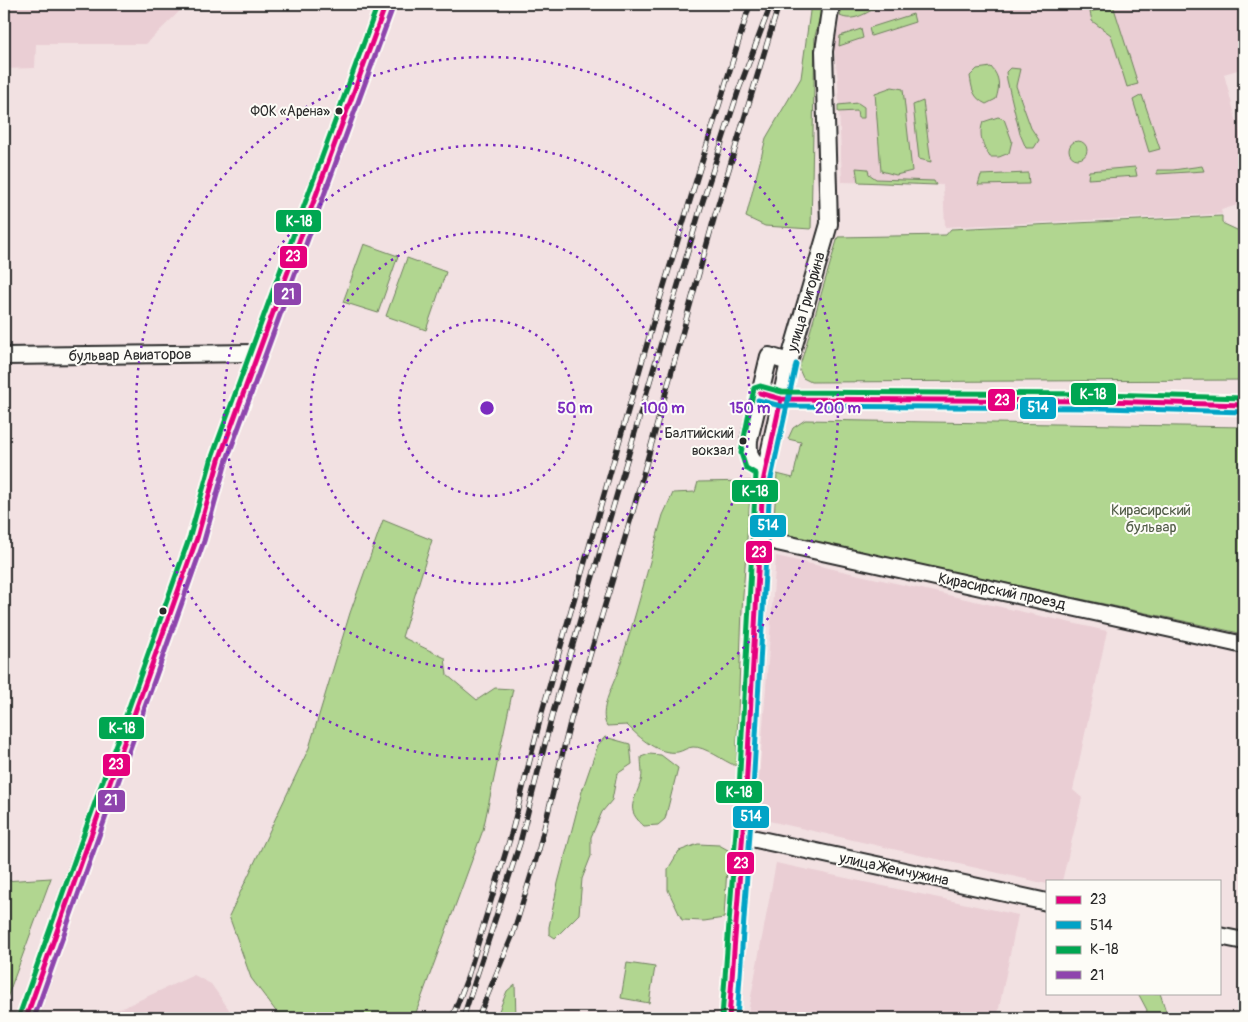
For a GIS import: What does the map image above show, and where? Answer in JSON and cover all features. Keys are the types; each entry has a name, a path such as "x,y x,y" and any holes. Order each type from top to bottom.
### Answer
{"street":[{"path":"26,1018 78,867 197,538 219,460 386,4"},
{"name":"улица Григорина","path":"729,1018 764,470 789,362 828,224 824,51 831,4"},
{"name":"бульвар Авиаторов","path":"4,356 257,353"},
{"path":"764,470 752,463 748,453 760,393 769,356 789,362"},
{"path":"760,393 781,399 1244,405"},
{"name":"Кирасирский проезд","path":"759,538 1244,645"},
{"name":"улица Жемчужина","path":"742,836 1046,902"},
{"path":"1220,936 1244,941"}],"shaded area":[{"path":"4,4 187,4 146,44 36,44 35,68 4,69"},
{"path":"843,4 1244,4 1244,68 1224,74 1244,149 1244,153 1237,162 1244,186 1244,203 1221,210 1222,214 945,227 943,185 842,182 838,81 834,48"},
{"path":"776,556 1107,631 1073,790 1082,798 1062,880 1046,880 1046,884 756,818"},
{"path":"776,863 1018,915 997,1018 747,1018"},
{"path":"194,975 211,984 235,1018 88,1018 120,1009"}],"green space":[{"path":"811,4 823,4 815,36 811,229 765,226 746,217 766,138 801,78"},
{"path":"843,4 876,4 876,8 854,18 845,18 840,16"},
{"path":"1113,5 1138,84 1127,87 1111,35 1092,21 1090,12"},
{"path":"913,14 915,22 871,36 869,28"},
{"path":"861,29 863,38 839,46 840,36"},
{"path":"991,67 998,78 998,90 996,99 986,104 976,96 970,76 977,69"},
{"path":"1010,68 1020,69 1016,86 1031,128 1039,140 1034,148 1026,148 1020,134 1007,80 1006,72"},
{"path":"892,87 903,89 912,171 896,175 881,171 875,93"},
{"path":"1142,95 1160,149 1149,152 1133,100"},
{"path":"923,101 931,162 919,159 913,105"},
{"path":"858,103 864,107 864,118 858,118 857,111 838,112 838,105"},
{"path":"998,117 1004,119 1012,141 1009,153 999,157 990,157 985,149 981,131 983,122"},
{"path":"1078,141 1084,144 1087,150 1084,156 1078,159 1072,156 1069,150 1072,144"},
{"path":"1202,166 1204,171 1157,174 1157,170"},
{"path":"1135,167 1137,176 1088,179 1089,171"},
{"path":"856,168 868,169 869,174 876,179 934,181 936,185 858,182"},
{"path":"1028,173 1029,184 978,185 981,175"},
{"path":"1222,216 1222,223 1237,230 1244,230 1244,380 811,382 803,378 799,369 838,237 946,235 951,229"},
{"path":"364,244 398,256 378,313 343,302"},
{"path":"407,258 446,272 426,330 386,316"},
{"name":"Кирасирский бульвар","path":"805,420 1244,427 1244,634 773,533 777,474 793,478 801,442 788,439 793,428"},
{"path":"751,481 742,609 736,766 698,747 691,747 678,752 663,751 644,740 627,725 607,726 604,713 607,698 618,671 630,632 663,515 673,493 695,492 698,482"},
{"path":"383,520 432,540 402,637 445,658 447,675 477,700 495,688 513,689 483,830 414,1018 281,1018 251,978 229,916 309,748 350,613"},
{"path":"605,737 630,744 632,764 617,774 612,800 602,812 591,837 591,856 582,879 579,914 555,938 549,934 549,927 558,883 582,791 598,745"},
{"path":"649,754 661,755 678,768 665,819 658,825 644,826 634,815 633,805 642,778 641,757"},
{"path":"698,844 719,845 728,850 724,918 704,921 682,920 668,890 668,869 679,851"},
{"path":"51,878 4,1006 4,881"},
{"path":"627,963 655,967 649,1003 621,998"},
{"path":"515,984 516,1018 496,1018 507,991"},
{"path":"1139,994 1160,994 1168,1018 1145,1018 1147,1010"}],"railway":[{"path":"452,1018 467,979 511,835 542,712 659,302 750,4"},
{"path":"463,1018 520,843 552,716 700,210 739,89 771,4"},
{"path":"478,1018 513,934 539,849 571,719 633,511 715,215 779,4"}],"transit line":[{"name":"К-18","path":"19,1016 190,536 212,457 378,4"},
{"name":"23","path":"26,1018 197,538 219,460 386,4"},
{"name":"21","path":"34,1018 204,541 226,462 393,7"},
{"name":"514","path":"737,1018 753,790 770,483 796,364"},
{"name":"К-18","path":"722,1017 739,790 756,474 746,468 741,453 754,388 760,386 782,392 1103,394 1244,398"},
{"name":"23","path":"760,393 781,399 1103,401 1244,405"},
{"name":"23","path":"729,1018 746,790 763,482 781,399"},
{"name":"514","path":"758,400 781,406 1103,408 1244,412"}],"place":[{"name":"ФОК «Арена»","path":"339,111"},
{"name":"Балтийский вокзал","path":"743,441"}]}
